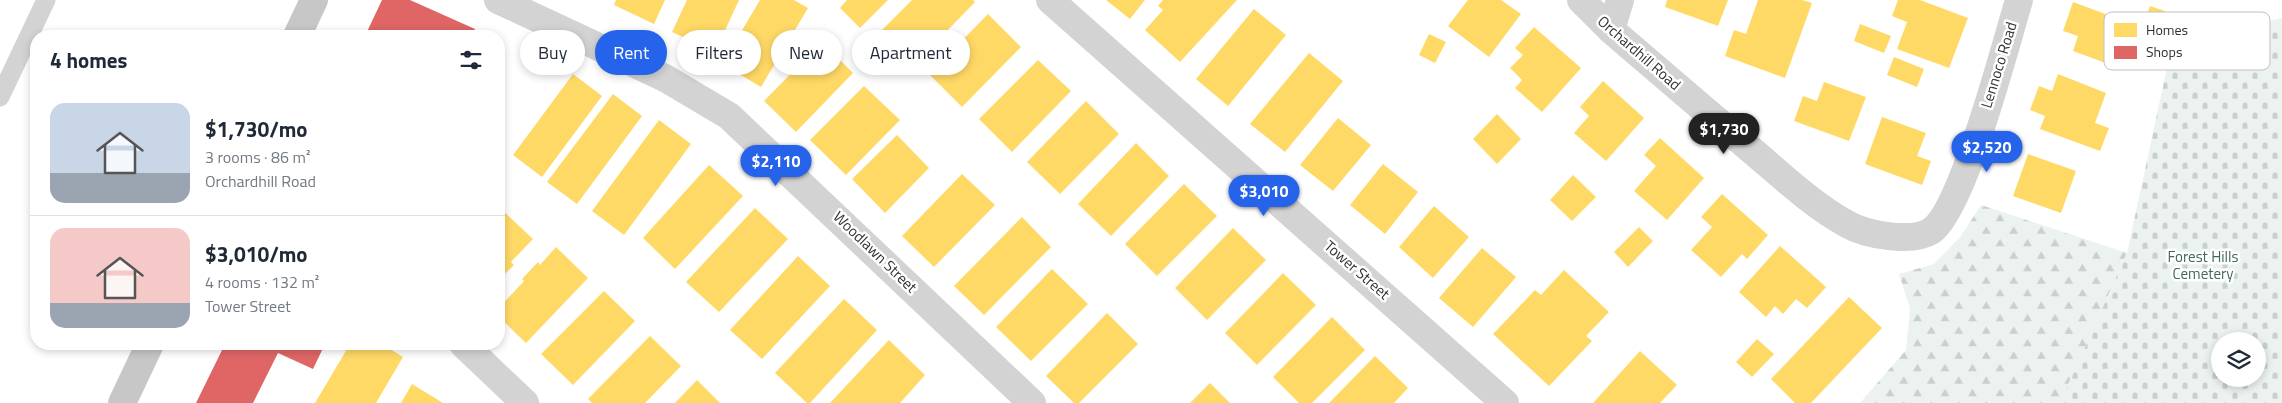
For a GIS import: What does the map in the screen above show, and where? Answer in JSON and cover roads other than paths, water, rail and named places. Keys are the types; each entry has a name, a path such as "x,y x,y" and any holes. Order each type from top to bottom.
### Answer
{"main road":[{"path":"300,30 314,0"},
{"path":"122,403 147,350"}],"street":[{"name":"Woodlawn Street","path":"498,0 664,78 729,116 1032,403"},
{"name":"Tower Street","path":"1050,0 1505,403"},
{"name":"Orchardhill Road","path":"1581,0 1611,30 1810,200 1849,226 1865,230"},
{"path":"1611,30 1620,0"},
{"name":"Lennoco Road","path":"1865,230 1882,235 1912,238 1931,231 1948,212 1962,182 2020,0"},
{"path":"469,350 525,403"}],"lane":[{"path":"32,30 46,0"},
{"path":"0,97 30,34"}],"park label":[{"name":"Forest Hills Cemetery","path":"2203,266"}]}
